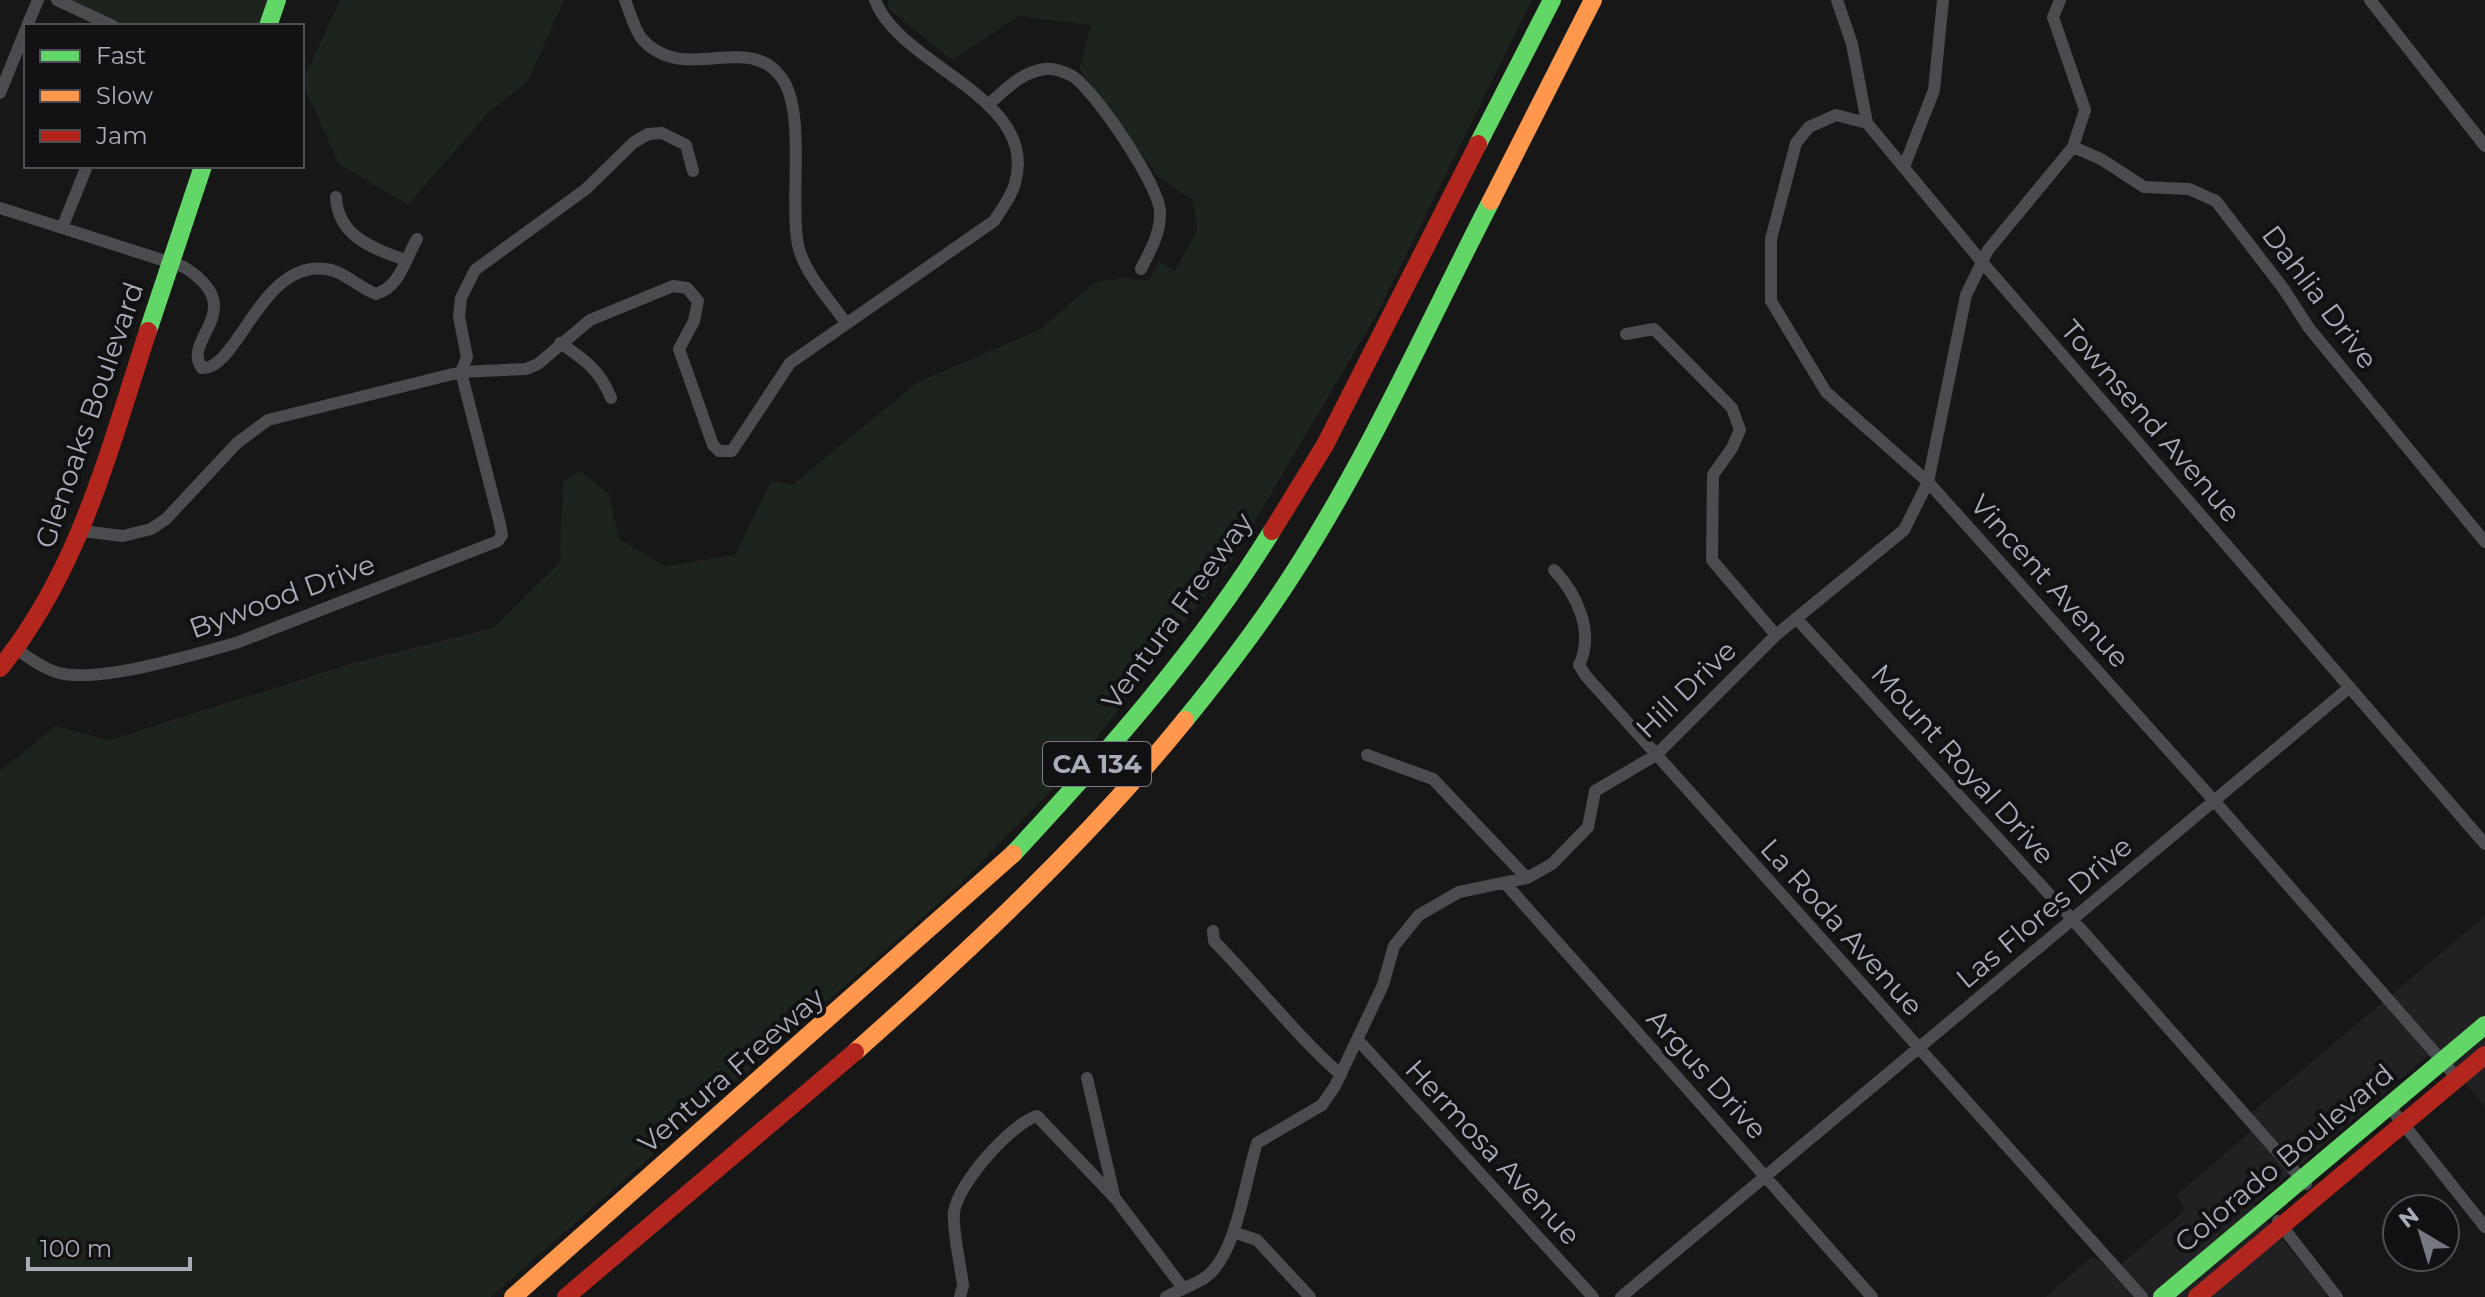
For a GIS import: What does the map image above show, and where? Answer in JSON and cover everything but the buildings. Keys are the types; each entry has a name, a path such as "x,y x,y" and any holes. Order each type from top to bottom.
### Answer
{"main road":[{"path":"269,24 277,0"},
{"name":"Ventura Freeway","path":"513,1297 999,869 1103,757 1202,633 1325,445 1552,0"},
{"path":"1184,722 1188,700 1261,600 1357,443 1581,0"},
{"name":"CA 134","path":"566,1297 1000,920 1091,830 1237,656 1298,567 1361,461 1593,0"},
{"path":"531,1297 961,923 1070,814 1155,715 1241,601 1360,402 1498,128 1507,91"},
{"name":"Glenoaks Boulevard","path":"0,668 16,649 65,571 82,531 202,168"},
{"name":"Colorado Boulevard","path":"2162,1297 2485,1025"},
{"name":"Colorado Boulevard","path":"2197,1297 2485,1055"},
{"path":"548,1297 608,1246 635,1238"}],"street":[{"path":"29,24 38,0"},
{"path":"57,0 109,24"},
{"path":"625,0 641,38 665,55 689,62 739,56 756,58 782,78 793,111 799,248 846,323"},
{"path":"82,531 123,536 151,529 166,519 237,443 268,420 461,372 526,369 538,364 590,320 673,286 687,288 695,296 699,308 679,349 713,445 719,451 732,451 743,439 782,371 994,221 1015,185 1018,164 1009,130 988,105 888,24 875,0"},
{"name":"Townsend Avenue","path":"1837,0 1852,44 1867,123 1982,262 2485,844"},
{"path":"1904,167 1934,90 1943,0"},
{"name":"Hill Drive","path":"1166,1297 1208,1275 1236,1233 1244,1181 1257,1143 1322,1105 1341,1075 1383,985 1394,946 1419,915 1459,892 1527,878 1552,864 1588,827 1595,791 1656,755 1776,635 1904,530 1928,482 1966,295 1988,250 2073,147 2085,110 2073,65 2053,17 2060,0"},
{"path":"2370,0 2485,146"},
{"path":"0,93 24,35"},
{"path":"988,105 1022,76 1046,69 1074,77 1086,88 1141,165 1160,208 1152,247 1141,269"},
{"name":"Vincent Avenue","path":"1867,123 1836,115 1809,127 1796,143 1771,239 1771,301 1826,392 1928,482 2214,800 2457,1078"},
{"path":"461,372 467,357 459,317 461,298 475,270 586,189 615,157 648,134 662,133 686,145 693,171"},
{"name":"Dahlia Drive","path":"2073,147 2101,159 2144,187 2189,189 2216,201 2283,288 2309,328 2485,542"},
{"path":"62,228 86,168"},
{"path":"336,197 343,222 361,243 405,260"},
{"path":"0,208 169,265 184,267 204,279 214,311 209,329 197,349 197,360 202,368 212,369 222,362 251,315 292,276 304,270 329,269 376,294 388,290 397,279 417,239"},
{"path":"1626,334 1654,329 1732,408 1740,430 1732,448 1713,475 1712,560 1776,635"},
{"path":"560,343 589,362 603,378 611,398"},
{"name":"Bywood Drive","path":"16,649 60,673 88,675 198,654 236,643 493,543 502,535 500,524 461,372"},
{"name":"La Roda Avenue","path":"1554,570 1567,584 1587,634 1586,651 1579,665 2142,1297"},
{"name":"Mount Royal Drive","path":"1796,618 2072,919 2316,1195"},
{"name":"Las Flores Drive","path":"1621,1297 2350,687"},
{"path":"1367,755 1433,779 1527,878"},
{"name":"Argus Drive","path":"1505,883 1872,1297"},
{"path":"1213,931 1214,941 1272,1000 1304,1043 1341,1075"},
{"name":"Hermosa Avenue","path":"1358,1040 1593,1297"},
{"path":"1087,1078 1115,1198"},
{"path":"2389,1106 2485,1227"},
{"path":"960,1297 963,1286 954,1212 967,1181 1022,1120 1037,1116 1115,1198 1183,1288"},
{"path":"2267,1208 2337,1297"},
{"path":"1236,1233 1257,1240 1310,1297"}],"shaded area":[{"path":"57,0 277,0 269,24 109,24"},
{"path":"340,0 564,0 528,81 489,112 408,205 339,164 304,87 304,79"},
{"path":"888,0 1532,0 1378,312 1229,565 1076,765 956,888 491,1297 0,1297 0,771 56,726 109,740 353,663 493,628 560,562 563,482 580,471 609,494 619,539 665,566 735,555 771,481 793,484 918,382 1041,329 1095,282 1124,278 1149,281 1158,262 1175,270 1197,231 1193,200 1158,177 1079,68 1091,25 1019,16 952,60 888,8"},
{"path":"2485,916 2485,1107 2437,1048 2253,1205 2328,1294 2324,1297 2045,1297 2093,1256 2113,1271 2185,1210 2176,1195 2260,1124 2251,1113"}],"traffic: fast":[{"path":"269,24 277,0"},
{"path":"1478,144 1552,0"},
{"path":"148,331 202,168"},
{"path":"1185,720 1255,629 1322,527 1373,435 1491,201"},
{"path":"1013,854 1083,778 1183,658 1272,531"},
{"path":"2162,1297 2485,1025"}],"traffic: slow":[{"path":"1491,201 1593,0"},
{"path":"855,1052 1068,851 1185,720"},
{"path":"513,1297 1013,854"}],"traffic: jam":[{"path":"1272,531 1325,445 1478,144"},
{"path":"0,668 28,630 72,549 105,464 148,331"},
{"path":"566,1297 855,1052"},
{"path":"2197,1297 2485,1055"}]}
